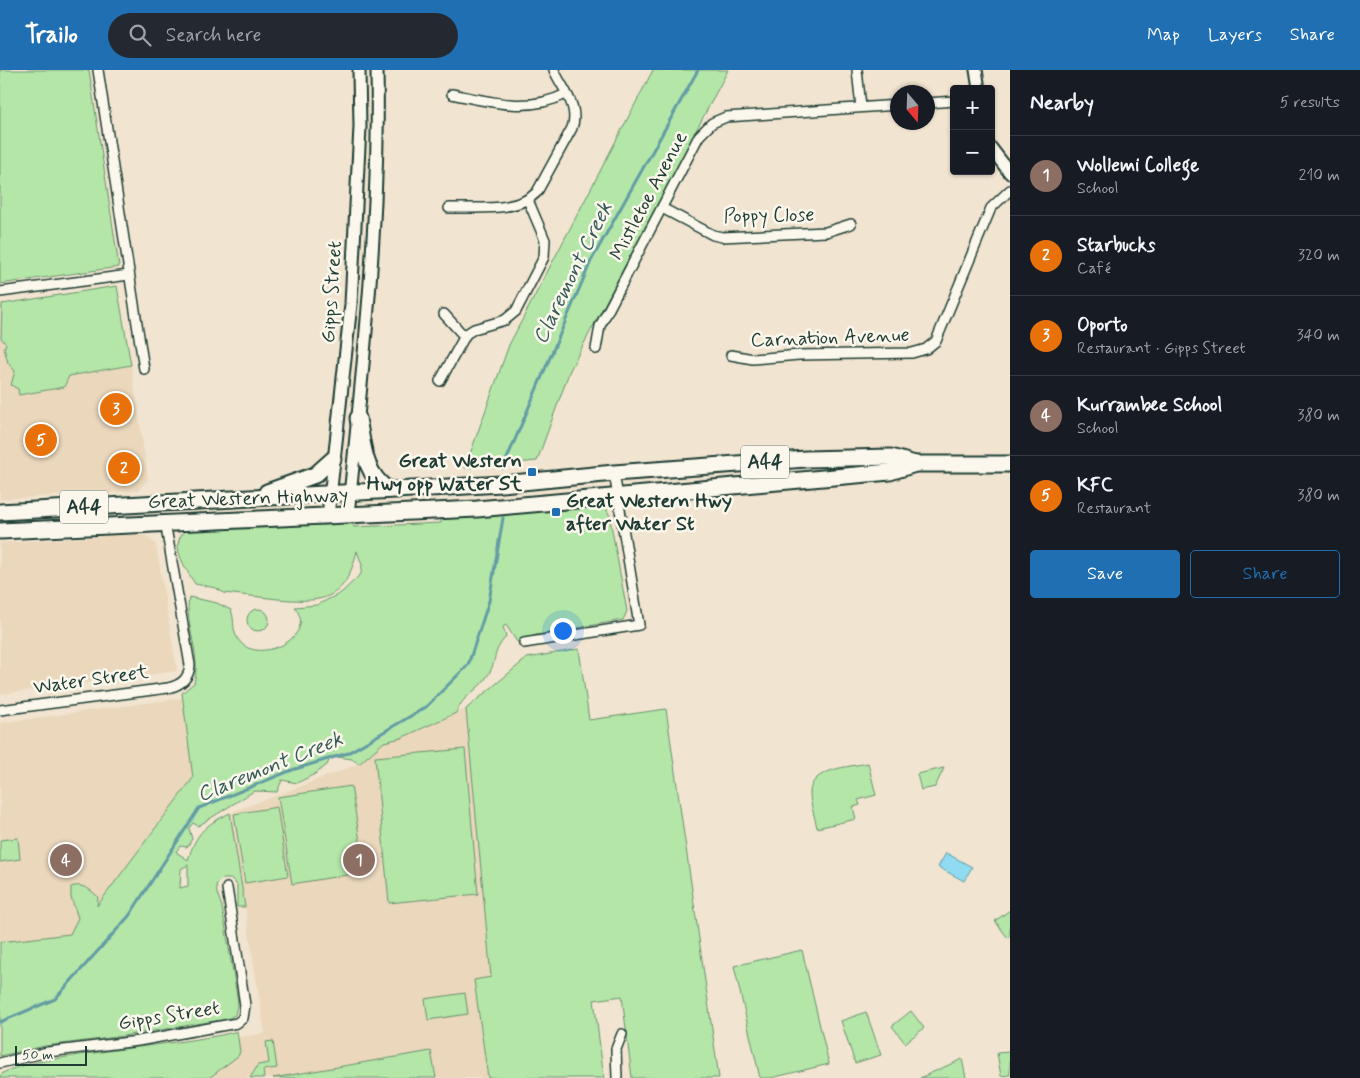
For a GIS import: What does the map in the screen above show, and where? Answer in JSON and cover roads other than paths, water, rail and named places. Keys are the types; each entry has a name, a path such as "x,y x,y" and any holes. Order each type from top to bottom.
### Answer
{"highway":[{"path":"358,418 370,471 378,483 389,490"},
{"name":"Great Western Highway","path":"0,512 502,484 614,472 844,458 891,457 915,464 1010,464"},
{"path":"251,498 315,475 333,459"},
{"name":"Great Western Highway","path":"0,531 477,509 890,472 915,464"}],"main road":[{"name":"Gipps Street","path":"328,516 333,459 345,376 351,304 360,128 359,70"},
{"name":"Gipps Street","path":"348,515 358,418 374,212 378,127 377,70"},
{"path":"976,70 978,85"},
{"path":"995,153 1010,173"}],"street":[{"path":"98,70 144,369"},
{"path":"449,208 510,205 528,200 541,187 574,123 574,109 554,70"},
{"path":"857,70 862,107"},
{"path":"452,94 516,106 548,102 566,94"},
{"path":"935,103 950,102"},
{"name":"Mistletoe Avenue","path":"596,350 600,326 700,136 716,120 726,117 890,105"},
{"name":"Carnation Avenue","path":"731,356 753,359 799,355 912,353 926,349 936,341 992,208 1010,190"},
{"path":"440,381 464,336 474,329 501,321 513,315 519,307 544,257 545,240 528,200"},
{"name":"Poppy Close","path":"662,208 713,235 726,237 826,232 851,224"},
{"path":"0,292 129,275"},
{"path":"444,314 464,336"},
{"path":"524,643 639,625 614,472"},
{"name":"Water Street","path":"0,710 168,688 185,680 190,665 165,522"},
{"name":"Gipps Street","path":"0,1063 84,1046 138,1041 229,1026 243,1018 245,1000 227,888"},
{"path":"618,1078 616,1049 622,1034"}],"water":[{"path":"946,853 972,867 964,881 938,867"}],"waterway":[{"name":"Claremont Creek","path":"503,468 591,261 698,70"},
{"name":"Claremont Creek","path":"0,1022 55,999 129,916 199,808 292,770 348,753 426,707 468,665 489,601 503,518"}],"place":[{"name":"Oporto","path":"116,409"},
{"name":"KFC","path":"41,440"},
{"name":"Starbucks","path":"124,468"},
{"name":"Great Western Hwy opp Water St","path":"532,472"},
{"name":"Great Western Hwy after Water St","path":"556,512"},
{"name":"Kurrambee School","path":"66,860"},
{"name":"Wollemi College","path":"359,860"}]}
